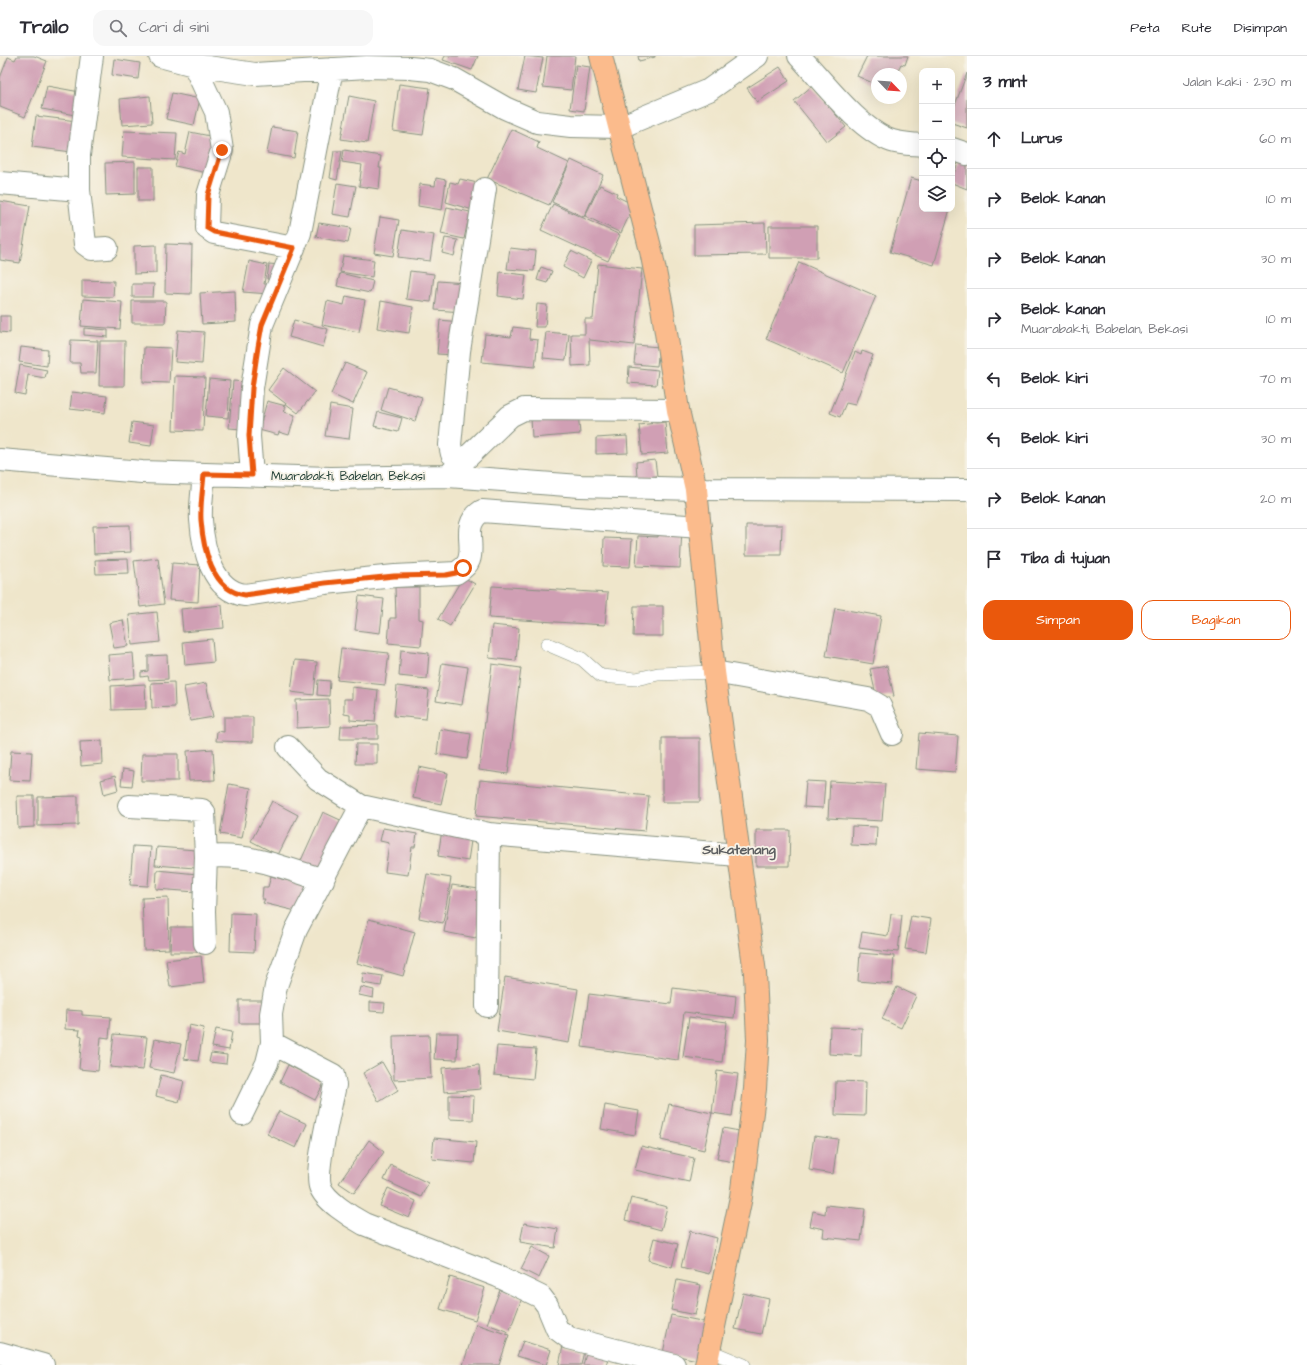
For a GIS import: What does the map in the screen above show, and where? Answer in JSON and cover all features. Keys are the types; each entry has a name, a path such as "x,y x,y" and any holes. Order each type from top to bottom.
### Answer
{"main road":[{"path":"601,56 651,251 662,307 678,410 696,489 714,672 755,973 758,1040 755,1088 741,1197 708,1358"}],"street":[{"path":"92,56 79,155 79,190 85,244 89,248 107,248"},
{"path":"160,56 194,64 255,74 368,67 430,70 454,79 505,108 537,122 571,126 620,127 709,90 757,56"},
{"path":"799,56 857,118 875,132 891,140 919,145"},
{"path":"194,64 216,112 222,150 208,195 207,228 214,232 294,248"},
{"path":"252,475 249,436 252,388 262,325 294,248 306,204 332,69"},
{"path":"955,150 967,154"},
{"path":"0,183 79,190"},
{"path":"455,469 450,445 459,351 485,189"},
{"path":"455,469 510,416 524,409 678,410"},
{"name":"Muarabakti, Babelan, Bekasi","path":"0,460 142,472 330,478 455,469 580,486 696,489 967,490"},
{"path":"204,474 200,518 204,542 212,568 225,588 234,594 245,595 325,583 394,576 456,573 463,568 469,560 470,531 475,516 482,511 700,527"},
{"path":"714,672 868,699 880,706 892,734"},
{"path":"288,747 318,779 361,806 489,834 738,855"},
{"path":"129,806 202,810 204,812 206,857 204,910 205,943"},
{"path":"242,1114 267,1063 272,1043 271,1014 276,986 296,930 361,806"},
{"path":"487,1006 489,834"},
{"path":"206,857 223,855 248,857 323,880"},
{"path":"272,1043 333,1075 335,1085 319,1171 320,1186 328,1196 348,1214 364,1224 498,1276 541,1297 547,1305 557,1329 569,1338 674,1365"},
{"path":"0,1353 43,1365"}],"lane":[{"path":"547,644 582,658 601,676 636,679 658,674 714,672"},
{"path":"708,1358 744,1365"}],"building":[{"path":"17,56 34,56 47,61 25,117 0,107 0,78 8,57 15,60"},
{"path":"445,56 478,56 472,70 443,60"},
{"path":"525,56 543,58 536,93 518,90"},
{"path":"547,56 575,56 571,90 543,87"},
{"path":"638,56 655,56 655,57 639,61"},
{"path":"867,56 908,56 905,65 901,64 899,68 871,68 871,82 857,76"},
{"path":"114,59 140,63 138,79 112,75"},
{"path":"576,65 590,67 584,111 570,109"},
{"path":"780,67 789,81 757,102 747,88"},
{"path":"967,73 967,128 955,124 955,105"},
{"path":"399,84 430,88 423,135 393,131"},
{"path":"47,86 80,92 75,115 42,109"},
{"path":"812,86 846,127 827,142 794,101"},
{"path":"172,93 200,99 194,125 166,119"},
{"path":"150,96 152,123 122,125 120,99"},
{"path":"349,96 374,101 367,143 341,139"},
{"path":"36,116 77,121 72,152 32,147"},
{"path":"272,127 298,131 294,158 267,153"},
{"path":"511,129 539,142 537,148 569,163 549,205 487,179"},
{"path":"124,131 177,133 175,160 122,157"},
{"path":"190,132 215,137 207,173 175,166 179,152 185,154"},
{"path":"344,150 381,156 379,168 381,168 379,189 359,186 362,165 342,162"},
{"path":"334,151 342,151 337,180 330,178"},
{"path":"961,156 967,158 967,189 955,184 955,171"},
{"path":"571,160 603,175 584,217 552,202"},
{"path":"135,162 135,194 106,195 105,163"},
{"path":"138,167 153,167 153,201 138,201"},
{"path":"436,178 446,180 442,210 418,206 420,184 435,186"},
{"path":"911,178 919,180 919,212 949,212 934,265 890,252"},
{"path":"460,179 482,184 476,211 446,202 450,182 458,184"},
{"path":"337,183 356,186 350,217 332,214"},
{"path":"600,185 617,193 616,196 634,205 621,233 585,216"},
{"path":"0,201 30,206 20,263 0,260"},
{"path":"553,204 620,235 608,261 541,230"},
{"path":"447,207 470,212 464,239 441,234"},
{"path":"380,217 399,220 393,256 374,253"},
{"path":"319,223 351,228 348,243 316,237"},
{"path":"765,223 766,254 694,255 694,225"},
{"path":"769,226 817,226 817,258 769,258"},
{"path":"402,230 434,235 430,261 398,257"},
{"path":"445,238 458,240 454,256 442,253"},
{"path":"166,244 192,245 191,294 165,293"},
{"path":"156,245 156,273 134,274 134,246"},
{"path":"510,248 536,251 534,271 507,269"},
{"path":"571,251 591,261 583,278 563,267"},
{"path":"343,256 374,260 372,277 340,272"},
{"path":"249,261 267,265 264,284 270,284 269,294 243,292"},
{"path":"799,262 876,296 843,373 766,339"},
{"path":"269,264 280,265 278,281 267,279"},
{"path":"598,264 642,269 634,345 590,340 589,338 590,365 572,366 571,334 585,334 585,319 593,319"},
{"path":"541,267 552,271 547,283 537,280"},
{"path":"410,271 434,274 431,302 406,299"},
{"path":"500,272 526,275 523,299 498,296"},
{"path":"340,273 373,281 370,293 337,286"},
{"path":"82,280 114,281 113,297 82,296"},
{"path":"438,281 465,283 463,312 435,310"},
{"path":"132,284 154,284 153,297 132,297"},
{"path":"235,291 236,322 202,324 200,293"},
{"path":"346,296 365,300 359,332 322,325 327,301 344,305"},
{"path":"83,299 122,302 120,329 81,326"},
{"path":"132,301 166,301 165,323 132,323"},
{"path":"381,301 413,307 409,333 377,328"},
{"path":"537,304 547,305 545,327 535,327"},
{"path":"0,316 10,316 10,333 0,332"},
{"path":"294,320 328,329 323,347 289,337"},
{"path":"440,320 459,322 456,355 437,354"},
{"path":"513,327 530,329 529,339 538,340 535,367 482,362 485,334 511,337"},
{"path":"84,328 108,330 108,337 84,335"},
{"path":"178,330 204,332 202,364 175,362"},
{"path":"546,332 569,334 566,360 543,358"},
{"path":"71,340 98,341 96,373 81,373 80,363 70,363"},
{"path":"100,341 125,341 124,386 99,386"},
{"path":"636,345 659,347 657,366 634,364"},
{"path":"21,347 48,350 47,366 19,362"},
{"path":"144,347 171,348 169,383 143,382"},
{"path":"862,351 873,355 855,405 846,403 840,417 830,413 855,352 861,355"},
{"path":"345,363 367,372 353,404 331,394"},
{"path":"20,365 47,370 45,378 28,375 25,395 15,393"},
{"path":"629,367 658,370 656,385 628,383"},
{"path":"284,368 315,392 298,413 268,390"},
{"path":"175,376 205,377 203,431 173,430"},
{"path":"209,379 230,381 228,418 206,416"},
{"path":"233,381 246,382 242,429 229,428"},
{"path":"388,387 422,397 415,421 381,410"},
{"path":"72,392 107,396 105,413 70,409"},
{"path":"267,401 286,406 284,412 295,415 289,435 279,432 278,435 259,430"},
{"path":"330,405 353,409 349,439 325,436"},
{"path":"378,412 402,418 398,432 374,426"},
{"path":"578,413 580,434 532,438 531,417"},
{"path":"132,422 154,425 151,446 129,443"},
{"path":"665,422 668,453 642,455 639,425"},
{"path":"627,436 628,453 596,454 596,438"},
{"path":"655,460 657,476 637,478 636,462"},
{"path":"130,525 131,552 94,554 93,526"},
{"path":"746,525 782,525 781,555 746,555"},
{"path":"659,528 682,529 680,568 636,566 638,536 658,537"},
{"path":"604,538 632,539 630,567 603,566"},
{"path":"158,558 164,604 140,607 134,561"},
{"path":"128,559 129,573 96,574 95,560"},
{"path":"172,563 200,565 198,602 169,600"},
{"path":"463,577 475,584 450,626 438,619"},
{"path":"492,586 608,593 605,625 489,618"},
{"path":"395,587 419,587 419,619 423,620 421,646 388,643 390,618 396,618"},
{"path":"359,596 384,599 380,633 355,630"},
{"path":"222,605 224,628 183,632 181,609"},
{"path":"634,606 663,606 663,636 633,636"},
{"path":"835,608 881,616 873,664 826,656"},
{"path":"157,612 160,642 132,645 129,615"},
{"path":"123,620 128,646 114,648 109,623"},
{"path":"492,625 519,628 516,661 489,658"},
{"path":"212,639 214,662 185,665 183,642"},
{"path":"341,648 389,653 385,685 337,680"},
{"path":"401,650 429,653 427,679 399,676"},
{"path":"133,653 135,678 110,680 108,655"},
{"path":"167,655 168,679 149,680 148,676 141,677 141,672 148,671 148,656"},
{"path":"295,660 317,662 314,695 291,692"},
{"path":"442,663 468,667 462,705 436,701"},
{"path":"492,664 521,668 508,774 479,770"},
{"path":"887,666 894,696 877,699 870,669"},
{"path":"318,680 330,681 329,696 317,695"},
{"path":"174,682 175,707 152,708 151,683"},
{"path":"206,683 213,717 190,721 184,687"},
{"path":"145,684 146,709 112,710 111,686"},
{"path":"397,686 429,690 426,719 394,716"},
{"path":"352,687 378,690 375,722 350,720 350,715 344,714 344,699 352,699"},
{"path":"329,699 330,726 297,728 296,700"},
{"path":"224,717 253,717 253,742 216,741 217,731 224,732"},
{"path":"378,725 378,739 340,739 341,726"},
{"path":"440,729 471,734 467,759 437,754"},
{"path":"919,733 958,736 955,772 916,769"},
{"path":"662,738 700,738 700,802 662,802"},
{"path":"102,741 103,764 81,766 80,742"},
{"path":"356,744 377,744 377,764 355,764"},
{"path":"213,749 215,780 189,781 187,751"},
{"path":"11,751 32,752 30,781 9,780"},
{"path":"142,754 178,754 178,781 141,781"},
{"path":"419,767 448,773 441,804 413,798"},
{"path":"123,769 134,771 132,786 121,785"},
{"path":"115,776 118,790 104,794 101,780"},
{"path":"480,780 649,796 645,831 476,816"},
{"path":"806,781 825,782 823,808 804,807"},
{"path":"830,781 885,784 882,821 828,818"},
{"path":"229,784 251,788 242,838 220,834"},
{"path":"17,796 34,796 34,827 18,828"},
{"path":"78,796 78,825 38,826 38,797"},
{"path":"272,801 298,815 278,855 251,841"},
{"path":"323,812 349,824 324,879 298,867"},
{"path":"852,826 877,827 876,846 851,845"},
{"path":"383,828 417,834 415,847 412,847 408,875 385,872 389,843 380,841"},
{"path":"442,830 472,834 468,861 438,856"},
{"path":"756,830 790,830 789,866 756,866"},
{"path":"133,846 151,847 148,886 130,885"},
{"path":"157,847 196,850 195,868 155,865"},
{"path":"157,870 197,874 196,892 156,889"},
{"path":"427,874 451,878 443,923 419,918"},
{"path":"271,876 307,886 300,912 263,903 265,899 262,899 263,887 268,887"},
{"path":"452,885 485,890 476,938 444,932"},
{"path":"168,897 169,949 144,950 142,898"},
{"path":"231,913 256,914 254,952 230,951"},
{"path":"891,914 902,915 898,952 859,948 862,932 888,936"},
{"path":"911,916 931,919 926,952 905,949"},
{"path":"369,919 415,932 403,976 357,963"},
{"path":"171,927 198,927 197,952 170,952"},
{"path":"860,953 894,956 892,984 858,981"},
{"path":"201,956 204,983 170,987 166,960"},
{"path":"363,973 383,976 381,986 362,983"},
{"path":"505,977 578,989 569,1043 497,1031"},
{"path":"361,987 374,990 373,998 359,995"},
{"path":"897,987 916,996 901,1028 882,1019"},
{"path":"673,988 736,996 734,1018 684,1012 678,1060 582,1047 589,994 671,1004"},
{"path":"239,1000 266,1000 266,1023 239,1023"},
{"path":"370,1002 385,1003 384,1012 370,1011"},
{"path":"66,1010 82,1011 82,1015 111,1017 109,1038 101,1037 98,1071 79,1069 82,1036 79,1035 80,1030 65,1029"},
{"path":"689,1017 727,1022 722,1062 683,1057"},
{"path":"189,1025 204,1028 198,1061 184,1059"},
{"path":"830,1027 862,1028 861,1056 829,1054"},
{"path":"216,1029 232,1032 229,1050 212,1047"},
{"path":"436,1033 458,1033 457,1060 434,1059"},
{"path":"114,1034 147,1037 143,1070 110,1067"},
{"path":"429,1035 431,1078 394,1080 393,1036"},
{"path":"155,1039 181,1044 174,1073 149,1068"},
{"path":"497,1046 536,1049 533,1079 494,1075"},
{"path":"211,1053 227,1055 226,1064 209,1062"},
{"path":"382,1062 398,1090 379,1102 363,1073"},
{"path":"288,1065 324,1083 315,1100 280,1082"},
{"path":"479,1065 481,1089 444,1092 442,1068"},
{"path":"717,1071 738,1074 732,1116 712,1113"},
{"path":"161,1075 184,1081 179,1102 156,1096"},
{"path":"836,1081 866,1082 865,1116 835,1115"},
{"path":"449,1095 474,1096 473,1120 449,1119"},
{"path":"669,1104 712,1113 704,1150 661,1140"},
{"path":"605,1105 639,1111 635,1135 601,1129"},
{"path":"279,1111 307,1124 296,1148 267,1134"},
{"path":"723,1128 739,1131 734,1162 717,1159"},
{"path":"814,1136 838,1139 833,1174 809,1170"},
{"path":"434,1138 476,1142 474,1163 432,1159"},
{"path":"369,1140 384,1152 354,1193 339,1183"},
{"path":"641,1146 694,1158 689,1182 635,1170"},
{"path":"391,1165 428,1183 421,1197 384,1180"},
{"path":"388,1188 416,1201 409,1218 380,1206"},
{"path":"631,1198 667,1207 661,1230 625,1220"},
{"path":"826,1205 865,1209 861,1241 823,1237 824,1229 810,1226 813,1211 825,1214"},
{"path":"524,1223 558,1229 555,1248 520,1242"},
{"path":"690,1231 717,1238 709,1274 681,1267"},
{"path":"654,1238 678,1244 672,1267 648,1260"},
{"path":"532,1247 549,1256 539,1278 521,1269"},
{"path":"450,1277 485,1288 475,1320 440,1309"},
{"path":"677,1280 701,1285 695,1315 671,1310"},
{"path":"500,1290 522,1298 509,1332 487,1324"},
{"path":"743,1293 769,1299 761,1334 735,1329"},
{"path":"671,1315 706,1322 698,1360 663,1353"},
{"path":"476,1324 509,1335 499,1365 463,1365"},
{"path":"523,1341 551,1350 546,1365 517,1356"},
{"path":"563,1346 584,1351 581,1365 559,1365"},
{"path":"587,1350 609,1355 606,1365 583,1365"}],"district":[{"name":"Sukatenang","path":"739,849"}],"route":[{"path":"222,150 217,172 212,180 208,195 207,228 214,232 294,248 291,259 262,325 252,388 249,436 252,475 204,474 200,518 204,542 212,568 225,588 234,594 245,595 325,583 394,576 446,575 456,573 463,568"}]}
